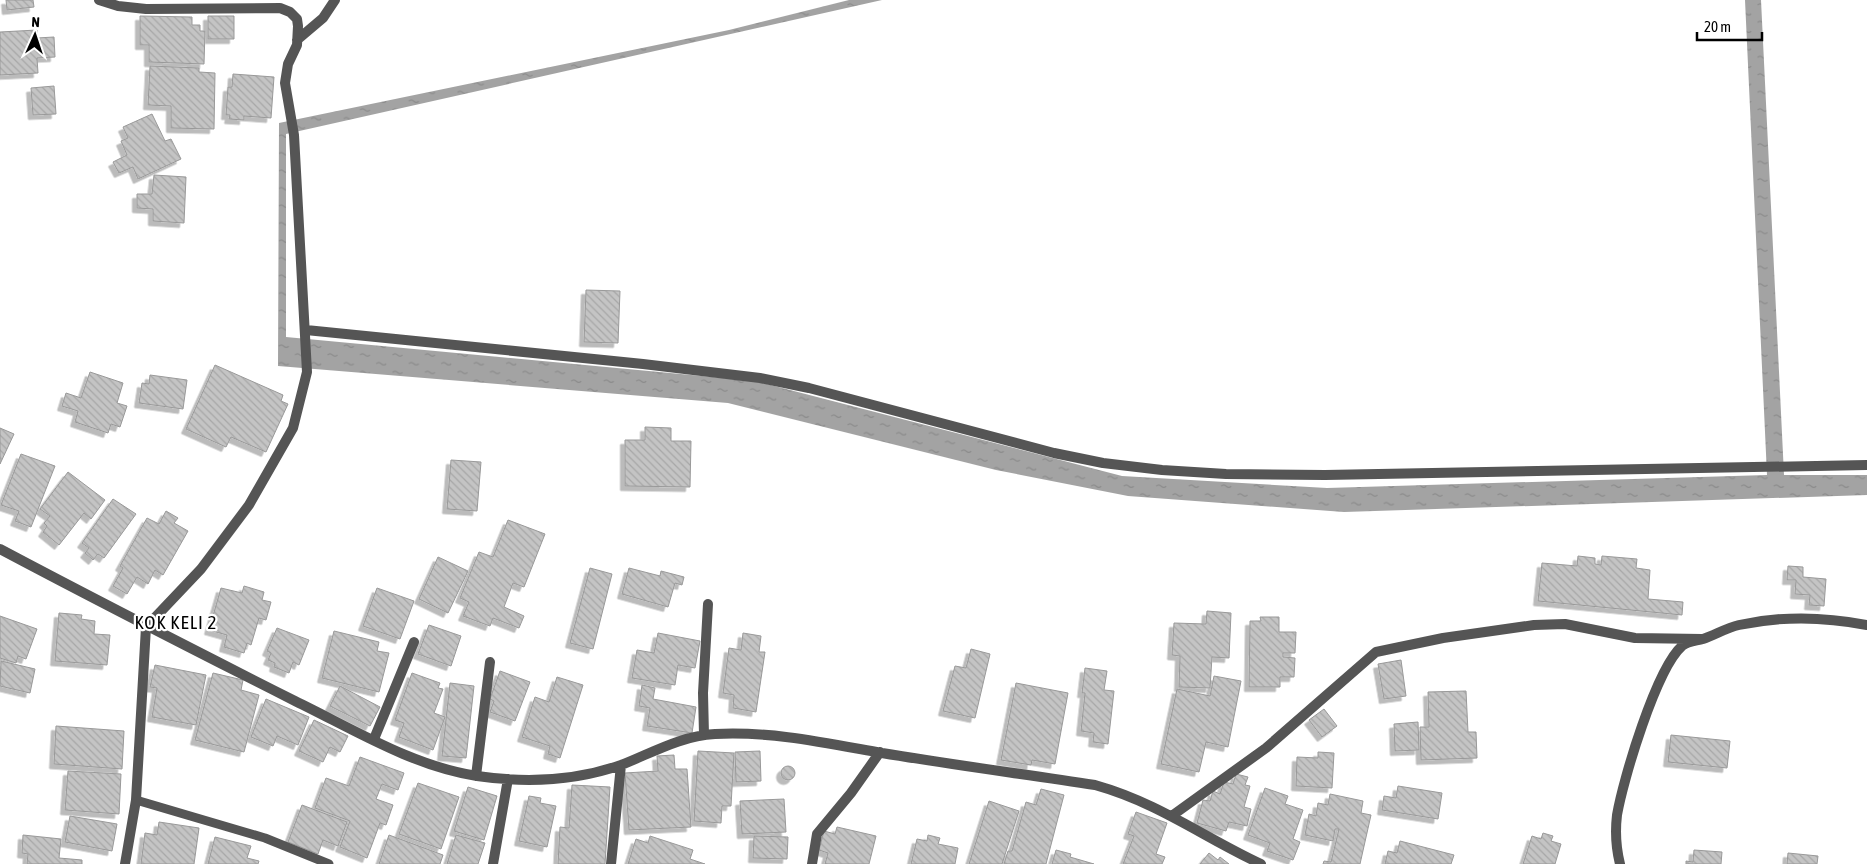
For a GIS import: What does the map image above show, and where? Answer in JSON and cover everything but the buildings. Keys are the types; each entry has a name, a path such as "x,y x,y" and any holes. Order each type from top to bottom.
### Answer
{"street":[{"path":"99,0 118,6 146,9 286,9 297,19 297,40 288,64 285,83 294,135 307,372 293,428 249,505 201,568 146,627 136,800 125,864"},
{"path":"297,40 323,18 335,0"},
{"path":"306,333 753,377 809,388 1054,453 1103,463 1162,470 1226,474 1325,475 1867,465"},
{"path":"0,549 146,627 374,740 420,761 447,770 508,780 561,778 584,775 621,765 667,745 704,735 800,738 1095,785 1123,794 1173,815 1256,863"},
{"path":"704,735 703,693 708,604"},
{"path":"1620,864 1616,846 1617,816 1639,733 1669,664 1683,645 1740,625 1820,619 1867,625"},
{"path":"1173,815 1266,748 1376,652 1443,638 1534,625 1558,624 1635,638 1702,639"},
{"path":"374,740 414,642"},
{"path":"476,776 490,662"},
{"path":"812,864 817,834 851,793 880,752"},
{"path":"611,864 621,765"},
{"path":"492,864 508,780"}],"lane":[{"path":"136,800 265,838 329,864"}],"water":[{"path":"849,0 882,0 286,134 286,337 755,381 1122,476 1327,488 1767,475 1745,0 1761,0 1784,475 1867,475 1867,495 1344,512 1128,496 996,470 728,403 278,366 279,123 729,30"}],"district":[{"name":"KOK KELI 2","path":"176,622"}]}
